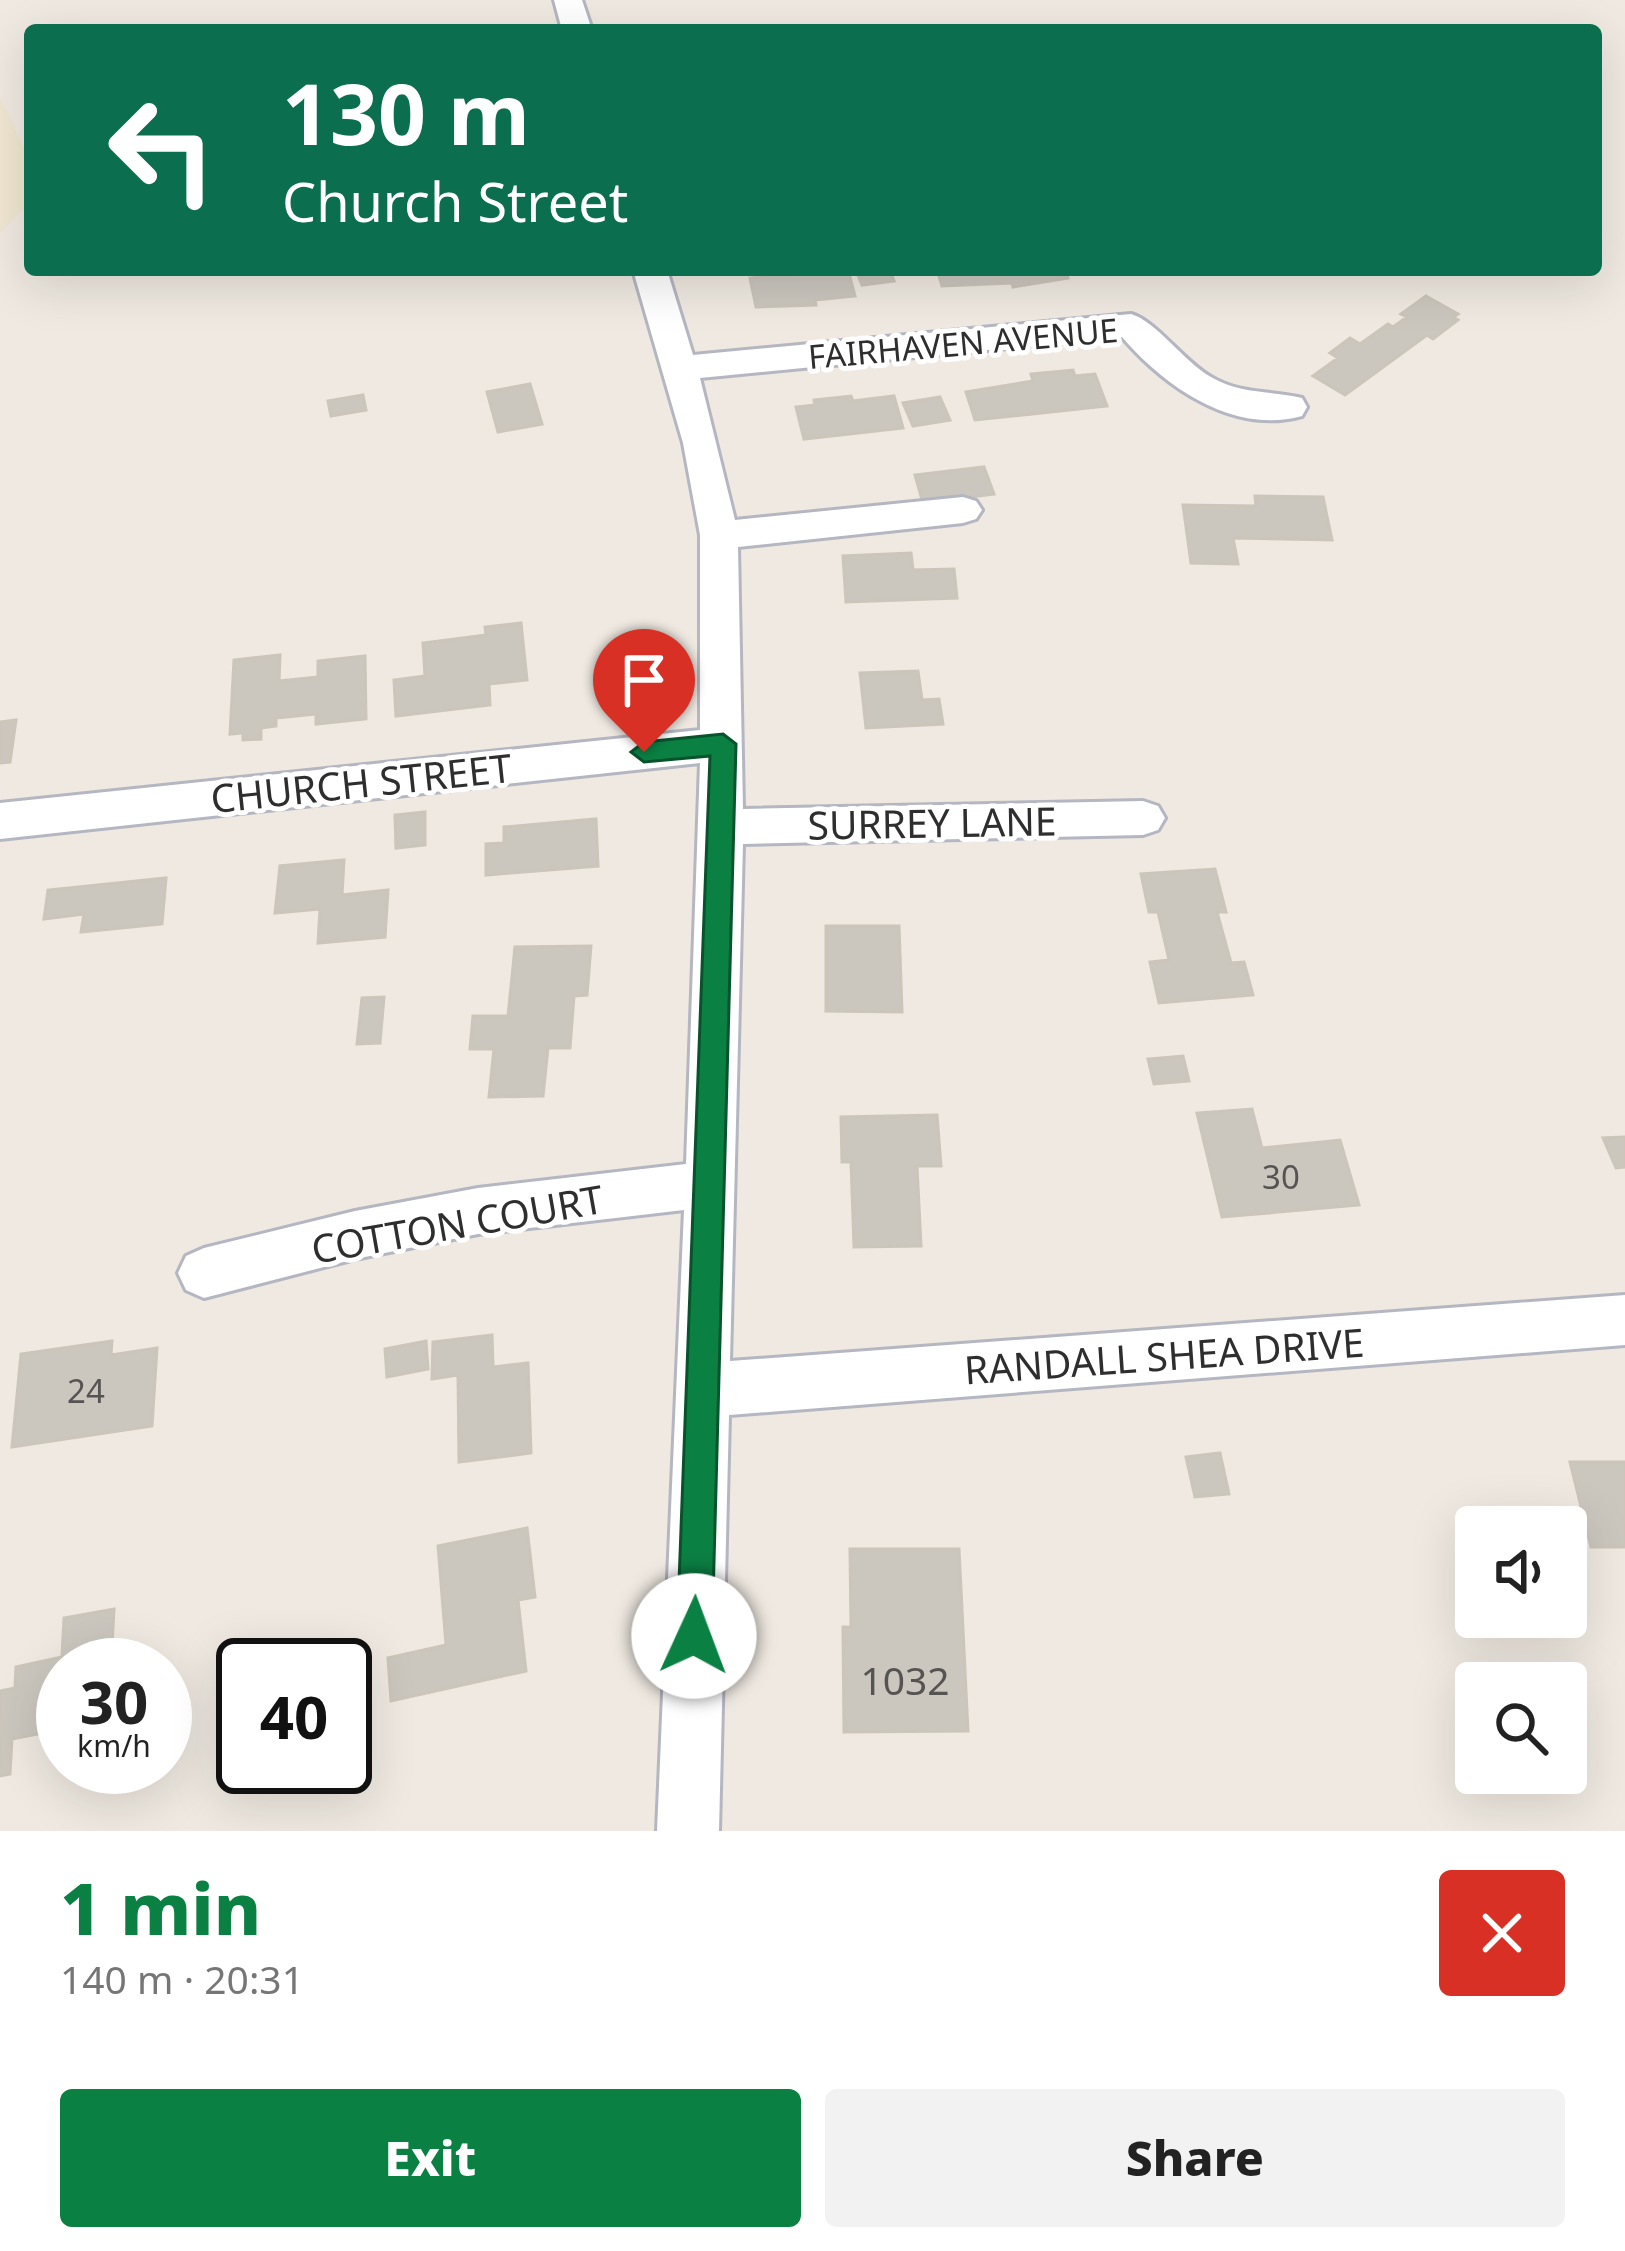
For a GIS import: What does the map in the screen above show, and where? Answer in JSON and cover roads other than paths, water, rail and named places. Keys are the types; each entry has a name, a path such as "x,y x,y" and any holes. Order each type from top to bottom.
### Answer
{"street":[{"path":"652,276 680,368 719,535 723,744 712,1184 677,1829"},
{"name":"FAIRHAVEN AVENUE","path":"680,368 1131,325 1174,371 1202,390 1256,409 1289,407"},
{"path":"719,535 963,510"},
{"name":"CHURCH STREET","path":"0,821 723,744"},
{"name":"SURREY LANE","path":"722,827 1143,818"},
{"name":"COTTON COURT","path":"204,1273 478,1211 712,1184"},
{"name":"RANDALL SHEA DRIVE","path":"703,1390 1625,1320"}]}
